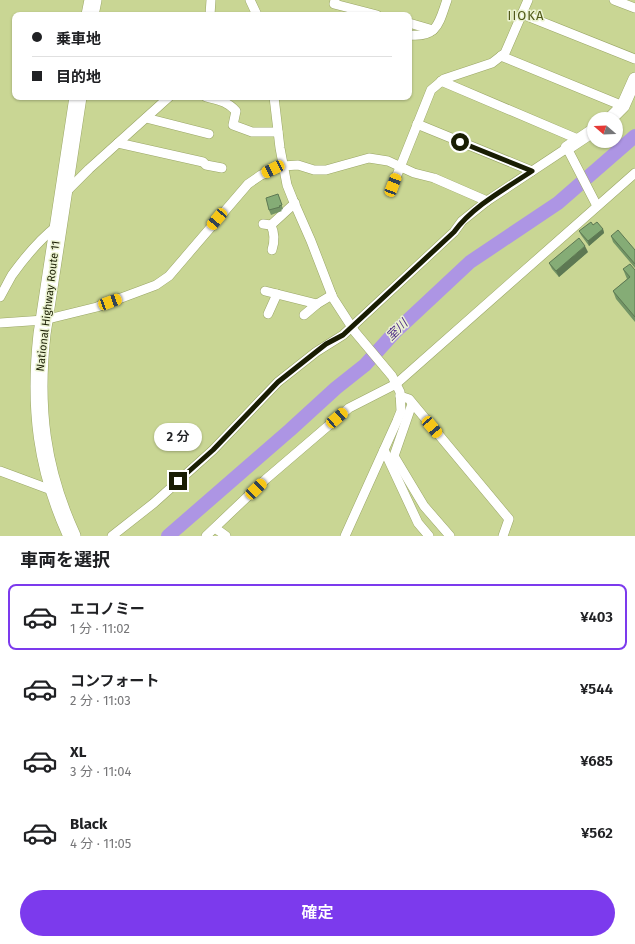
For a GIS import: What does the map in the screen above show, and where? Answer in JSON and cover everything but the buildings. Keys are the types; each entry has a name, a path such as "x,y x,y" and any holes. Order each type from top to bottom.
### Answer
{"highway":[{"path":"91,12 93,0"},
{"name":"National Highway Route 11","path":"72,536 54,490 44,456 39,416 38,391 39,362 44,320 78,100"}],"street":[{"path":"210,12 211,0"},
{"path":"250,0 256,12"},
{"path":"335,0 334,4 365,12"},
{"path":"412,35 417,36 428,33 437,27 447,0"},
{"path":"393,185 431,90 444,79 492,63 505,53 528,0"},
{"path":"614,0 635,8"},
{"path":"522,14 635,59"},
{"path":"412,24 434,30"},
{"path":"501,56 623,106"},
{"path":"617,112 623,106 635,79"},
{"path":"441,81 580,140"},
{"path":"63,196 89,169 166,100"},
{"path":"218,100 234,108 236,111 233,125 252,132 278,132"},
{"path":"274,100 287,185 332,295 353,329 394,380 400,392 401,411 345,536"},
{"path":"146,118 209,134"},
{"path":"417,124 532,171"},
{"path":"112,536 154,502 213,450 278,382 326,344 353,329 454,232 462,221 487,201 532,171 569,152 587,135"},
{"path":"118,143 203,162 206,165 222,168"},
{"path":"569,152 595,203"},
{"path":"0,323 44,320 97,307 156,285 169,276 248,184 261,175 284,166 298,165 314,170 326,170 369,158 388,161 414,173 434,178 487,201"},
{"path":"206,536 266,479 349,408 394,380 595,203 635,173"},
{"path":"272,250 275,241 267,224 294,203"},
{"path":"0,297 20,265 44,236 59,225"},
{"path":"264,290 317,304"},
{"path":"268,314 277,294"},
{"path":"304,315 317,304 332,295"},
{"path":"400,396 409,399 510,519 504,536"},
{"path":"412,404 394,456 424,506 450,536"},
{"path":"384,450 418,523 429,536"},
{"path":"0,471 54,490"},
{"path":"215,528 226,536"}],"waterway":[{"name":"室川","path":"168,536 336,388 365,365 394,333 470,262 558,203 635,136"}],"district":[{"name":"IIOKA","path":"526,15"}],"route":[{"path":"178,481 213,450 278,382 326,344 343,335 454,232 462,221 487,201 532,171 460,142"}]}
